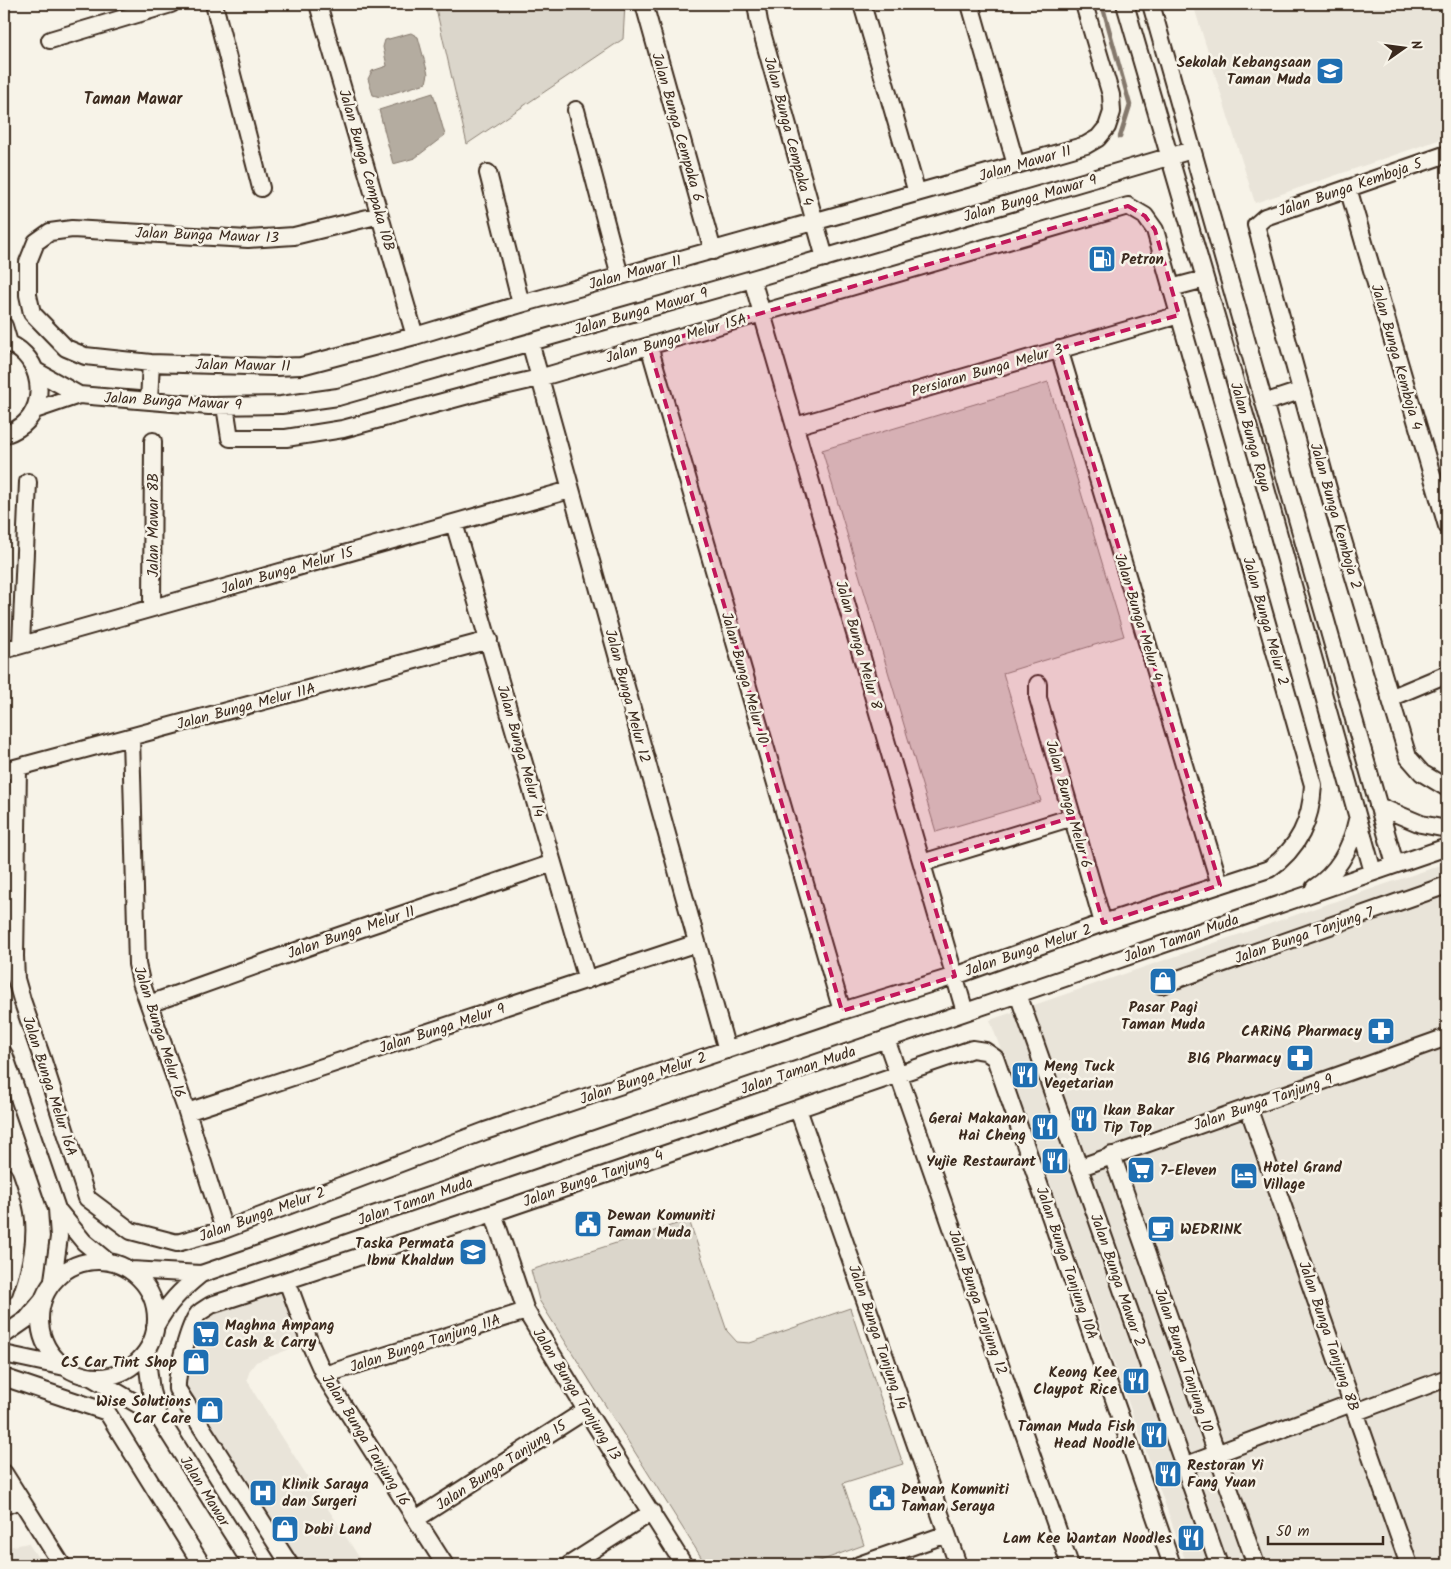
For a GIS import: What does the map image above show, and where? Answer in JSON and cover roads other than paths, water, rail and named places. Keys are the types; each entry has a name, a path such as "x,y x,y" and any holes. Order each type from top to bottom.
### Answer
{"street":[{"path":"50,40 171,4"},
{"path":"214,4 260,188"},
{"name":"Jalan Bunga Cempaka 10B","path":"318,4 415,336"},
{"name":"Jalan Bunga Cempaka 6","path":"644,4 713,251"},
{"path":"862,4 917,194"},
{"path":"970,4 1016,165"},
{"name":"Jalan Mawar 11","path":"32,313 66,348 85,356 151,363 275,367 301,366 415,336 521,304 1086,145 1098,138 1107,127 1112,112 1111,94 1084,4"},
{"name":"Jalan Bunga Raya","path":"1126,4 1258,460 1373,872"},
{"name":"Jalan Bunga Raya","path":"1151,4 1395,864"},
{"name":"Jalan Bunga Cempaka 4","path":"760,5 814,222 825,258"},
{"path":"576,110 620,276"},
{"name":"Jalan Bunga Mawar 9","path":"35,410 79,395 209,406 281,405 338,397 825,258 1192,150"},
{"name":"Jalan Bunga Kemboja 5","path":"1256,225 1265,216 1447,154"},
{"path":"488,173 521,304"},
{"name":"Jalan Bunga Kemboja 4","path":"1348,188 1447,526"},
{"name":"Jalan Bunga Melur 15A","path":"224,406 230,438 286,438 343,429 484,390 539,378 1128,206 1145,216"},
{"name":"Jalan Bunga Mawar 13","path":"32,313 28,295 28,262 36,242 50,232 72,229 248,239 294,236 380,215"},
{"name":"Jalan Bunga Melur 2","path":"130,1231 177,1243 224,1230 485,1131 842,1011 955,976 1269,869 1291,851 1308,821 1312,804 1313,785 1155,230 1145,216"},
{"name":"Jalan Bunga Kemboja 2","path":"1256,225 1333,507 1408,757 1422,773 1447,788"},
{"path":"1171,288 1205,278"},
{"name":"Jalan Bunga Melur 8","path":"752,279 965,1012"},
{"name":"Persiaran Bunga Melur 3","path":"795,426 1178,315"},
{"path":"4,326 6,342 21,350 30,360 36,371 39,384 39,397 35,410 27,421 10,433 4,448"},
{"name":"Jalan Bunga Melur 12","path":"530,342 727,1050"},
{"name":"Jalan Bunga Melur 10","path":"649,346 842,1011"},
{"name":"Jalan Bunga Melur 4","path":"1059,349 1220,885"},
{"path":"149,401 151,363"},
{"name":"Jalan Bunga Mawar 9","path":"36,371 79,395"},
{"path":"1264,403 1300,391"},
{"name":"Jalan Mawar 8B","path":"152,608 153,441"},
{"path":"21,645 28,482"},
{"name":"Jalan Bunga Melur 15","path":"4,650 570,490"},
{"name":"Jalan Bunga Melur 14","path":"454,523 587,980"},
{"name":"Jalan Bunga Melur 11A","path":"11,770 489,640"},
{"path":"1390,698 1447,674"},
{"name":"Jalan Bunga Melur 6","path":"1038,684 1038,698 1103,924"},
{"name":"Jalan Bunga Melur 16","path":"131,737 136,964 187,1112 224,1230"},
{"name":"Jalan Bunga Melur 16A","path":"11,770 16,979 87,1198 130,1231"},
{"path":"1378,806 1421,824 1447,829"},
{"path":"922,863 1073,817"},
{"path":"1300,897 1325,881 1338,866 1348,850 1358,820"},
{"name":"Jalan Taman Muda","path":"156,1327 174,1297 201,1274 1447,847"},
{"name":"Jalan Bunga Melur 11","path":"149,1004 330,939 553,863"},
{"name":"Jalan Bunga Tanjung 7","path":"1161,985 1447,885"},
{"name":"Jalan Bunga Melur 9","path":"187,1112 697,943"},
{"name":"Jalan Bunga Mawar 2","path":"1018,994 1219,1565"},
{"name":"Jalan Bunga Tanjung 9","path":"1078,1168 1447,1037"},
{"name":"Jalan Bunga Tanjung 12","path":"886,1039 1070,1565"},
{"name":"Jalan Bunga Tanjung 10A","path":"898,1073 972,1049 985,1052 995,1058 1172,1565"},
{"path":"4,1054 57,1209 59,1237 53,1280"},
{"name":"Jalan Bunga Tanjung 4","path":"290,1565 177,1389 178,1369 197,1316 211,1305 493,1213 898,1073"},
{"name":"Jalan Bunga Tanjung 8B","path":"1248,1107 1410,1565"},
{"name":"Jalan Bunga Tanjung 14","path":"798,1109 958,1565"},
{"name":"Jalan Bunga Tanjung 10","path":"1112,1155 1256,1565"},
{"path":"4,1179 16,1219 17,1235 4,1291"},
{"path":"57,1209 84,1242 106,1260"},
{"name":"Jalan Bunga Tanjung 13","path":"493,1213 526,1311 684,1565"},
{"path":"4,1354 64,1367 90,1377 103,1377 127,1369 146,1352 156,1327 156,1310 151,1295 143,1281 131,1270 106,1260 87,1261 68,1268 53,1280 46,1290 42,1301 40,1323 46,1344 54,1357 64,1367"},
{"name":"Jalan Taman Muda","path":"131,1270 201,1274"},
{"name":"Jalan Bunga Tanjung 16","path":"287,1281 324,1375 445,1565"},
{"path":"4,1335 27,1319 42,1301"},
{"name":"Jalan Bunga Tanjung 11A","path":"324,1375 526,1311"},
{"name":"Jalan Mawar","path":"146,1352 151,1390 158,1416 252,1565"},
{"name":"Jalan Mawar","path":"90,1377 158,1416"},
{"path":"4,1378 107,1412 202,1565"},
{"path":"1184,1466 1447,1378"},
{"name":"Jalan Bunga Tanjung 15","path":"416,1520 586,1410"},
{"path":"4,1473 62,1565"},
{"path":"4,1506 20,1500"},
{"path":"569,1565 652,1512"},
{"path":"859,1565 947,1534"}],"waterway":[{"path":"1102,4 1130,105 1120,137"}],"place":[{"name":"Sekolah Kebangsaan Taman Muda","path":"1330,71"},
{"name":"Petron","path":"1102,259"},
{"name":"Pasar Pagi Taman Muda","path":"1163,981"},
{"name":"CARiNG Pharmacy","path":"1381,1031"},
{"name":"BIG Pharmacy","path":"1300,1058"},
{"name":"Meng Tuck Vegetarian","path":"1025,1075"},
{"name":"Ikan Bakar Tip Top","path":"1084,1119"},
{"name":"Gerai Makanan Hai Cheng","path":"1045,1127"},
{"name":"Yujie Restaurant","path":"1055,1161"},
{"name":"7-Eleven","path":"1141,1170"},
{"name":"Hotel Grand Village","path":"1244,1176"},
{"name":"Dewan Komuniti Taman Muda","path":"588,1224"},
{"name":"WEDRINK","path":"1161,1229"},
{"name":"Taska Permata Ibnu Khaldun","path":"473,1252"},
{"name":"Maghna Ampang Cash & Carry","path":"206,1334"},
{"name":"CS Car Tint Shop","path":"196,1362"},
{"name":"Keong Kee Claypot Rice","path":"1136,1381"},
{"name":"Wise Solutions Car Care","path":"210,1410"},
{"name":"Taman Muda Fish Head Noodle","path":"1154,1435"},
{"name":"Restoran Yi Fang Yuan","path":"1168,1474"},
{"name":"Klinik Saraya dan Surgeri","path":"263,1493"},
{"name":"Dewan Komuniti Taman Seraya","path":"882,1498"},
{"name":"Dobi Land","path":"285,1529"},
{"name":"Lam Kee Wantan Noodles","path":"1191,1538"}],"district":[{"name":"Taman Mawar","path":"133,98"}]}
